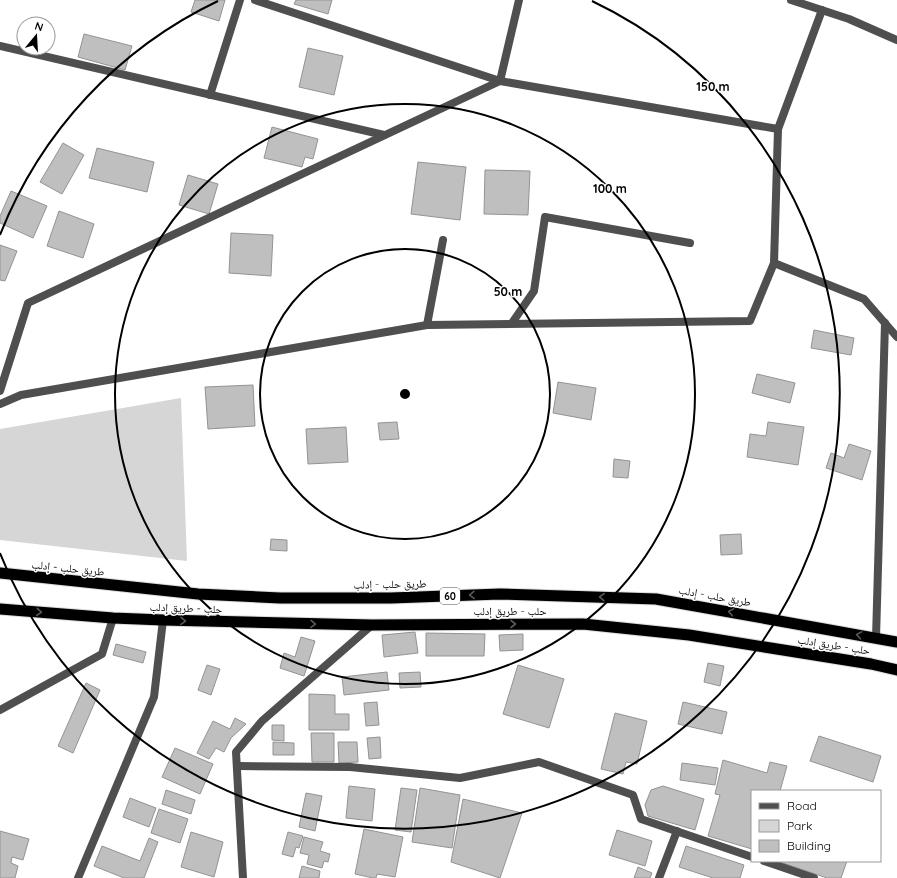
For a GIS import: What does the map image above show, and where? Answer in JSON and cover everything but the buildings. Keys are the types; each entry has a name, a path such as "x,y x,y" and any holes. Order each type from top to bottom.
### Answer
{"highway":[{"name":"طريق حلب - إدلب","path":"0,573 198,594 280,598 391,598 500,594 656,599 897,642"},
{"name":"حلب - طريق إدلب","path":"0,609 113,618 163,620 372,625 583,624 696,636 871,664 897,670"}],"street":[{"path":"210,95 240,0"},
{"path":"255,0 500,81 778,129"},
{"path":"500,81 519,0"},
{"path":"791,0 814,4 822,10 849,19 897,40"},
{"path":"0,404 20,395 427,325 750,321 774,263 778,129 822,10"},
{"path":"0,46 384,135"},
{"path":"0,391 28,303 500,81"},
{"path":"512,323 534,292 545,218 690,244"},
{"path":"427,325 443,240"},
{"path":"774,263 864,299 897,337"},
{"path":"876,638 885,323"},
{"path":"0,710 102,654 113,618"},
{"path":"78,878 154,698 163,620"},
{"path":"243,878 236,752 262,721 372,625"},
{"path":"237,766 350,767 460,778 539,762 634,795 641,819 751,857"},
{"path":"659,878 677,831"},
{"path":"767,862 814,878"}],"green space":[{"path":"181,398 187,561 0,540 0,429"}]}
